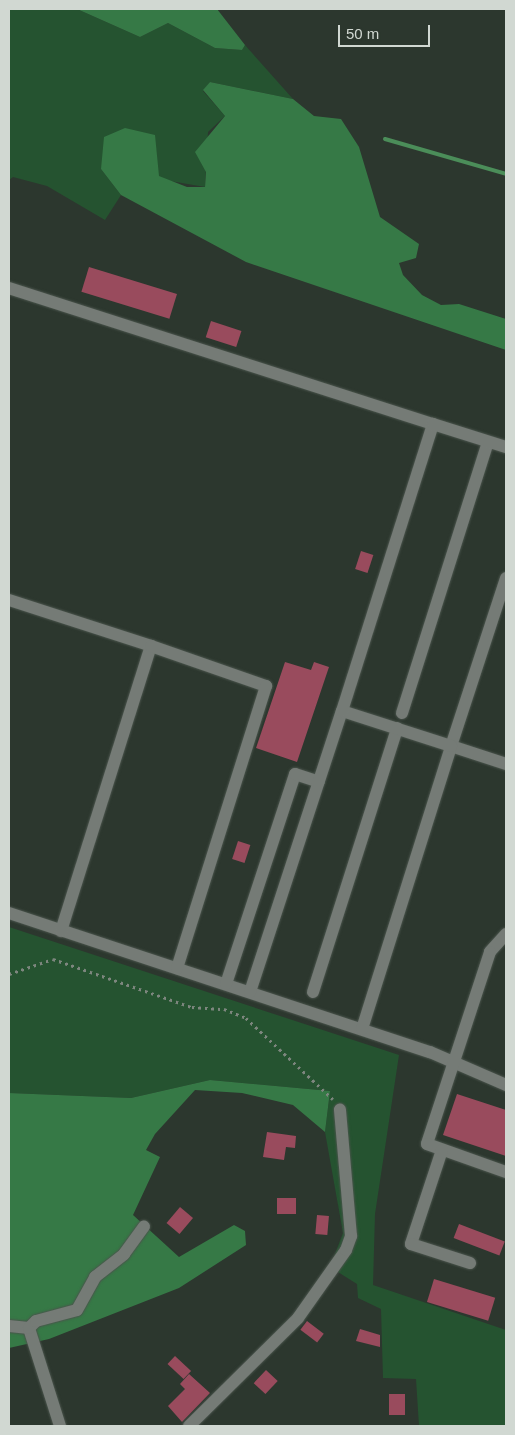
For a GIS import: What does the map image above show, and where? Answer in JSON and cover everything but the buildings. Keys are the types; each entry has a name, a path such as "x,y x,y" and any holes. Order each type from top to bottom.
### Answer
{"street":[{"path":"9,288 506,447"},
{"path":"250,992 433,424"},
{"path":"402,713 488,442"},
{"path":"362,1029 506,578"},
{"path":"9,600 266,686 177,968"},
{"path":"61,931 151,646"},
{"path":"342,711 506,764"},
{"path":"313,992 397,728"},
{"path":"226,984 295,774 319,782"},
{"path":"9,913 362,1029 454,1062 506,1084"},
{"path":"506,934 490,952 427,1144 506,1172"},
{"path":"189,1426 298,1318 346,1250 351,1236 340,1108"},
{"path":"442,1150 411,1244 470,1263"},
{"path":"29,1328 36,1321 77,1310 95,1277 124,1254 144,1226"},
{"path":"9,1326 29,1328"},
{"path":"29,1328 60,1426"}],"path":[{"path":"9,974 53,959 192,1007 224,1009 253,1025 327,1088 340,1108"}],"green space":[{"path":"9,9 77,9 140,37 168,23 215,48 242,50 245,45 293,99 210,82 203,91 225,116 208,132 205,187 101,169 121,195 105,220 47,186 13,177 9,180"},
{"path":"77,9 217,9 245,45 242,50 215,48 168,23 140,37"},
{"path":"210,82 293,99 314,116 341,119 359,147 380,217 419,244 416,258 399,263 403,275 422,295 441,305 459,304 506,319 506,350 246,262 121,195 101,169 104,137 125,128 155,135 159,176 187,187 205,187 206,172 195,152 225,116 203,90"},
{"path":"9,927 399,1055 375,1214 373,1285 506,1330 506,1426 419,1426 416,1379 383,1378 381,1309 358,1298 357,1284 330,1267 343,1233 325,1132 330,1091 210,1080 131,1098 9,1093"},
{"path":"210,1080 330,1091 325,1132 293,1105 242,1093 195,1090 155,1134 146,1150 160,1157 133,1215 179,1257 234,1225 245,1231 246,1245 179,1288 49,1339 9,1348 9,1093 131,1098"}],"waterway":[{"path":"385,139 506,174"}]}
